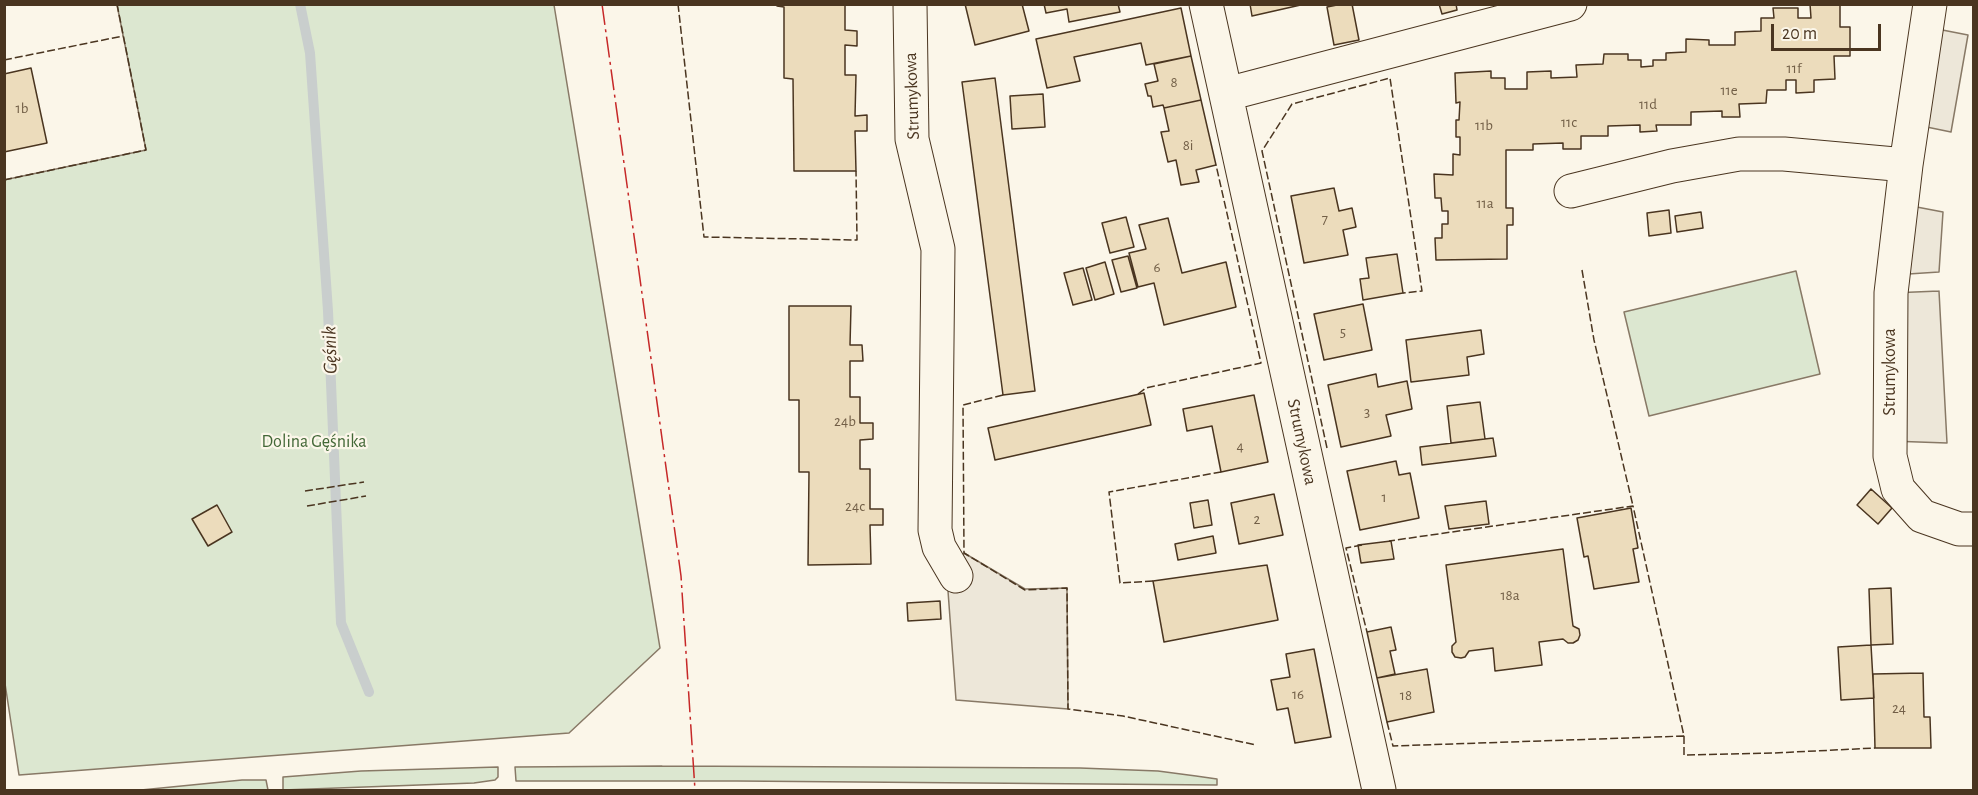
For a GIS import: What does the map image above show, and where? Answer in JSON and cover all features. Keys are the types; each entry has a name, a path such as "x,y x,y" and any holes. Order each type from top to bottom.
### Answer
{"street":[{"name":"Strumykowa","path":"910,4 912,139 938,249 935,530 939,547 956,576"},
{"name":"Strumykowa","path":"1206,4 1379,790"},
{"path":"1227,94 1570,4"},
{"name":"Strumykowa","path":"1930,4 1906,165 1891,293 1890,456 1898,489 1922,516 1959,529 1974,529"},
{"path":"1571,191 1672,166 1739,154 1784,154 1906,165"}],"green space":[{"name":"Dolina Gęśnika","path":"117,5 554,5 660,648 569,733 19,775 4,677 4,180 146,150"},
{"path":"1796,271 1820,374 1649,416 1624,312"},
{"path":"498,767 498,777 495,780 474,783 283,790 283,777 361,771"},
{"path":"515,767 1080,768 1158,771 1217,779 1217,785 516,781"},
{"path":"242,780 266,780 268,790 141,790"}],"shaded area":[{"path":"1927,27 1968,35 1951,132 1912,124"},
{"path":"1901,204 1943,212 1939,272 1893,275"},
{"path":"1939,291 1947,443 1890,441 1891,293"},
{"path":"964,553 1025,589 1067,588 1068,709 956,700 948,591"}],"building":[{"path":"777,4 845,4 845,30 857,31 857,46 845,45 845,75 856,75 855,116 867,115 867,131 855,131 856,171 794,171 793,79 784,78 784,7 777,6"},
{"path":"965,4 1022,4 1029,31 975,45"},
{"path":"1044,4 1118,4 1120,12 1069,22 1067,9 1046,13"},
{"path":"1250,4 1305,4 1252,16"},
{"path":"1352,4 1359,40 1334,45 1327,7"},
{"path":"1439,4 1456,4 1457,10 1442,14"},
{"path":"1810,4 1840,4 1840,27 1850,27 1850,56 1834,56 1835,79 1814,80 1814,92 1796,93 1796,80 1786,80 1786,90 1767,90 1766,103 1739,104 1740,117 1722,117 1722,111 1691,112 1691,125 1656,125 1657,131 1640,132 1640,125 1608,126 1608,136 1581,136 1581,149 1563,149 1563,143 1533,144 1533,150 1506,150 1506,208 1513,208 1513,225 1507,225 1507,259 1436,260 1435,238 1442,238 1442,224 1448,224 1448,211 1442,211 1441,198 1435,198 1434,174 1453,175 1453,154 1460,155 1460,137 1456,137 1456,120 1459,120 1460,102 1456,103 1455,73 1491,71 1491,78 1505,78 1505,89 1527,89 1527,72 1551,71 1551,78 1577,77 1576,65 1603,64 1604,54 1628,54 1628,60 1641,60 1641,67 1653,66 1653,60 1666,60 1666,53 1686,52 1686,39 1709,40 1709,45 1735,45 1735,32 1761,31 1761,18 1774,18 1773,8 1798,8 1798,18 1811,18"},
{"path":"1181,8 1191,56 1146,65 1141,43 1074,57 1080,81 1047,88 1036,39"},
{"path":"1191,56 1201,100 1164,108 1163,105 1153,107 1145,84 1158,81 1154,64"},
{"path":"31,68 47,143 4,152 4,74"},
{"path":"995,78 1035,391 1003,395 962,82"},
{"path":"1043,94 1045,127 1012,129 1010,96"},
{"path":"1201,100 1216,165 1196,170 1199,182 1181,185 1176,160 1168,162 1161,132 1169,131 1164,108"},
{"path":"1334,188 1339,211 1352,208 1356,227 1343,230 1348,255 1304,263 1291,196"},
{"path":"1669,210 1671,233 1649,236 1647,213"},
{"path":"1701,212 1703,228 1677,232 1675,216"},
{"path":"1126,217 1134,247 1110,253 1102,223"},
{"path":"1168,218 1182,273 1226,262 1236,307 1164,325 1154,283 1138,287 1129,253 1146,249 1139,225"},
{"path":"1397,254 1403,293 1363,300 1360,279 1369,278 1366,258"},
{"path":"1128,256 1137,288 1121,292 1112,260"},
{"path":"1105,262 1114,294 1095,300 1086,268"},
{"path":"1083,268 1092,300 1073,305 1064,273"},
{"path":"1363,304 1372,350 1324,360 1314,314"},
{"path":"789,306 851,306 850,345 862,345 863,361 850,361 850,397 860,397 860,423 873,423 873,439 860,440 860,469 870,469 870,509 883,509 883,525 870,525 871,564 808,565 809,472 799,472 799,400 789,400"},
{"path":"1481,330 1484,354 1467,357 1469,375 1411,382 1406,340"},
{"path":"1376,374 1378,387 1407,381 1412,409 1386,415 1391,436 1341,447 1328,385"},
{"path":"1144,393 1151,425 995,460 988,428"},
{"path":"1254,395 1268,462 1221,472 1212,426 1187,431 1183,409"},
{"path":"1480,402 1485,439 1451,443 1447,406"},
{"path":"1493,438 1496,456 1422,465 1420,447"},
{"path":"1396,461 1399,475 1410,473 1419,518 1360,530 1347,471"},
{"path":"1871,489 1892,508 1878,524 1857,505"},
{"path":"1274,494 1283,535 1239,544 1231,503"},
{"path":"1208,500 1212,525 1194,528 1190,503"},
{"path":"1486,501 1489,524 1449,529 1445,506"},
{"path":"217,505 232,532 208,546 192,519"},
{"path":"1631,508 1638,548 1633,549 1639,582 1594,589 1588,556 1584,557 1577,518"},
{"path":"1213,536 1216,553 1178,560 1175,544"},
{"path":"1391,541 1394,559 1361,563 1358,545"},
{"path":"1563,549 1573,626 1579,629 1580,635 1578,640 1573,643 1568,643 1563,639 1539,642 1542,665 1495,671 1493,648 1469,651 1465,657 1455,657 1452,652 1452,646 1456,642 1446,565"},
{"path":"1267,565 1278,620 1164,642 1153,581"},
{"path":"1891,588 1893,644 1871,645 1869,589"},
{"path":"940,601 941,619 908,621 907,603"},
{"path":"1391,627 1396,650 1390,651 1395,674 1377,678 1367,632"},
{"path":"1871,645 1874,698 1841,700 1838,647"},
{"path":"1314,649 1331,737 1295,743 1288,708 1277,710 1271,680 1290,677 1286,654"},
{"path":"1427,669 1434,712 1387,722 1377,678"},
{"path":"1923,673 1924,717 1930,717 1931,748 1875,748 1873,674"}],"waterway":[{"name":"Gęśnik","path":"300,4 310,53 328,311 341,623 369,692"}],"fence":[{"path":"4,180 146,150 117,4"},
{"path":"678,4 704,237 857,240 856,171"},
{"path":"4,60 123,36"},
{"path":"1327,448 1262,151 1292,104 1390,78 1422,291 1403,293"},
{"path":"1138,394 1146,388 1261,363 1216,165"},
{"path":"1582,270 1594,340 1633,506"},
{"path":"1003,395 963,405 964,553 1025,590 1067,588 1068,709 1123,716 1256,745"},
{"path":"1153,581 1120,583 1109,492 1221,472"},
{"path":"305,491 364,482"},
{"path":"307,506 366,496"},
{"path":"1387,722 1393,746 1684,736 1633,506 1389,541"},
{"path":"1362,545 1346,548 1367,632"},
{"path":"1684,736 1684,755 1875,748"}],"power":[{"path":"602,4 681,576 695,790"}]}
